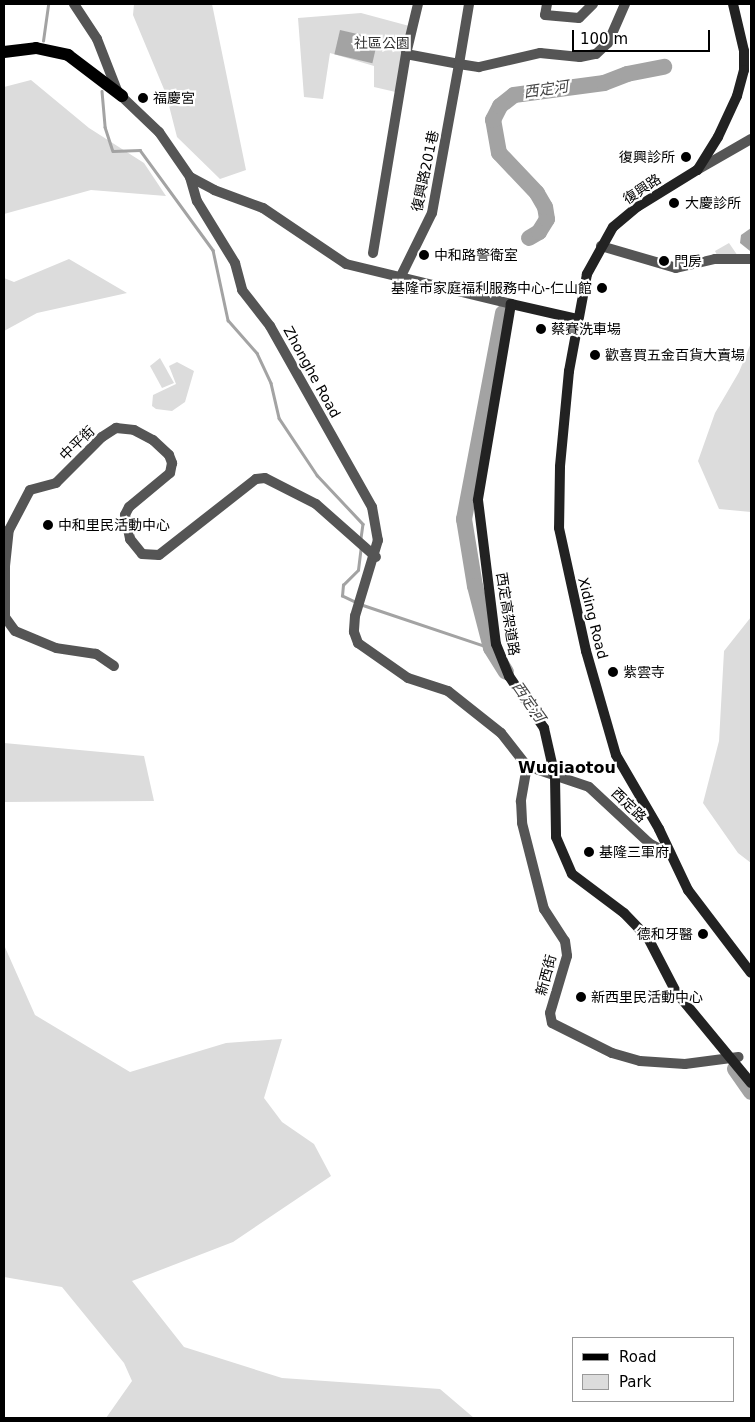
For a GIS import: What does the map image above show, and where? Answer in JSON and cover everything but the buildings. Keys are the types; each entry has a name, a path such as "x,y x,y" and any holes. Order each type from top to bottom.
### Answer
{"main road":[{"path":"4,52 52,50 68,55 122,96"},
{"path":"95,75 107,79 112,77"}],"street":[{"name":"Zhonghe Road","path":"74,4 97,39 112,77 122,96 159,132 190,178 197,201 235,263 242,290 270,326 368,500 377,526 376,557 358,606 354,629 358,642 408,678 448,691 502,733 527,766"},
{"path":"373,253 406,54 418,4"},
{"name":"復興路201巷","path":"400,278 432,213 469,4"},
{"path":"547,4 545,16 579,18 593,4"},
{"path":"406,54 479,67 540,53 580,57 596,54 608,43 625,4"},
{"name":"復興路","path":"577,319 587,274 613,227 637,207 697,170 718,137 742,82 744,51 732,4"},
{"path":"697,170 751,139"},
{"name":"Zhonghe Road","path":"190,178 214,190 263,208 346,264 577,319"},
{"path":"197,201 201,191 214,190"},
{"path":"601,246 676,268 716,259 751,259"},
{"name":"西定高架道路","path":"511,304 478,500 501,662 544,728 551,776 556,837 572,874 624,913 648,938 676,992 751,1083"},
{"name":"Xiding Road","path":"577,319 560,467 561,546 588,658 616,755 688,890 751,973"},
{"name":"中平街","path":"114,666 96,654 56,648 15,631 7,622 4,610 5,566 9,530 30,490 56,483 102,437 116,428 134,430 153,440 169,455 172,463 170,473 129,507 125,515 130,539 142,554 159,556 256,479 265,478 316,504 358,539 376,557"},
{"path":"358,539 374,535 377,526"},
{"path":"527,766 551,776"},
{"name":"新西街","path":"527,766 521,801 522,823 544,909 565,941 567,956 550,1013 552,1023 612,1053 640,1061 685,1064 739,1056"},
{"name":"西定路","path":"551,776 597,793 649,843 671,855"}],"green space":[{"path":"134,4 212,4 246,170 220,179 177,137 166,94 133,15"},
{"name":"社區公園","path":"361,13 413,27 400,93 374,87 374,66 330,53 323,99 304,97 298,18"},
{"path":"31,80 89,128 144,163 166,196 91,190 4,214 4,87"},
{"path":"729,243 740,259 719,259 715,251"},
{"path":"69,259 127,293 37,313 4,331 4,278 14,282"},
{"path":"751,343 751,512 719,509 698,461 715,413 739,372"},
{"path":"160,358 174,383 162,388 150,366"},
{"path":"177,362 194,371 185,402 172,411 156,409 152,406 153,395 176,384 169,366"},
{"path":"751,617 751,863 738,853 703,803 719,741 724,651"},
{"path":"4,743 144,756 154,801 4,802"},
{"path":"4,945 35,1015 130,1072 226,1043 282,1039 264,1098 282,1122 314,1144 331,1176 233,1242 132,1281 184,1347 282,1378 440,1389 474,1418 106,1418 132,1381 124,1363 62,1287 4,1277"}],"shaded area":[{"path":"340,30 378,39 372,63 334,54"},
{"path":"751,228 750,251 740,243 741,235"}],"waterway":[{"path":"43,41 48,4"},
{"name":"西定河","path":"529,238 539,232 547,219 545,207 537,193 499,153 493,120 500,106 514,95 604,83 627,74 664,67"},
{"path":"102,91 105,127 113,151 140,150 213,250 228,320 257,353 271,383 279,418 317,475 363,524 361,539"},
{"name":"西定河","path":"503,313 464,519 475,586 491,648 506,672"},
{"path":"355,602 342,596 343,585 358,570 361,547"},
{"path":"360,604 491,648"},
{"name":"西定河","path":"735,1069 751,1092"}],"place":[{"name":"福慶宮","path":"143,98"},
{"name":"復興診所","path":"686,157"},
{"name":"大慶診所","path":"674,203"},
{"name":"中和路警衛室","path":"424,255"},
{"name":"門房","path":"664,261"},
{"name":"基隆市家庭福利服務中心-仁山館","path":"602,288"},
{"name":"蔡賽洗車場","path":"541,329"},
{"name":"歡喜買五金百貨大賣場","path":"595,355"},
{"name":"中和里民活動中心","path":"48,525"},
{"name":"紫雲寺","path":"613,672"},
{"name":"基隆三軍府","path":"589,852"},
{"name":"德和牙醫","path":"703,934"},
{"name":"新西里民活動中心","path":"581,997"}],"district":[{"name":"Wuqiaotou","path":"567,768"}]}
